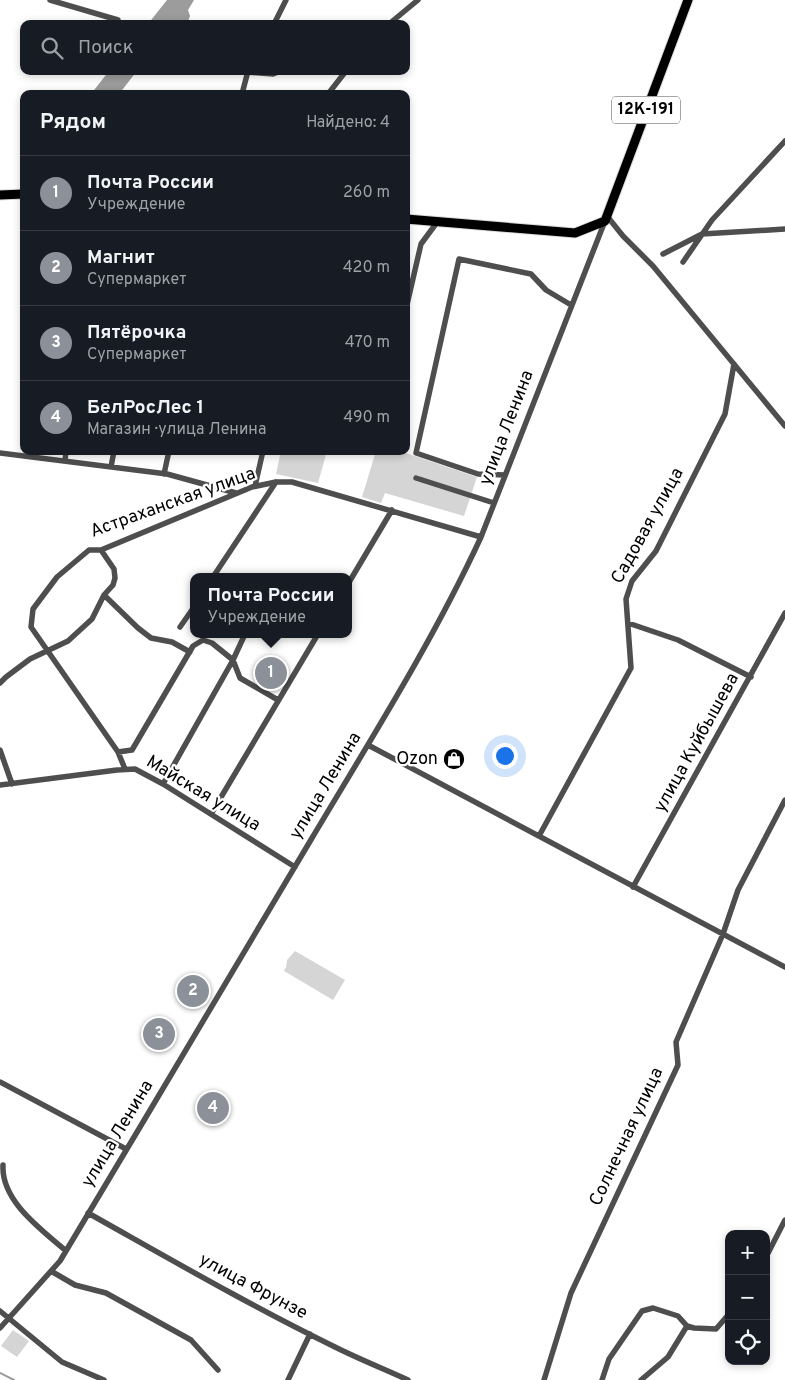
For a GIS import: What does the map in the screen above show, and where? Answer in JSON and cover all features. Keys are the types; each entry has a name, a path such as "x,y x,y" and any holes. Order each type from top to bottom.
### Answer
{"main road":[{"name":"12К-191","path":"606,218 688,0"},
{"path":"0,195 20,194"},
{"path":"410,219 575,233 606,218"}],"street":[{"path":"50,0 118,20"},
{"path":"276,20 286,0"},
{"path":"394,20 418,0"},
{"path":"243,90 247,75"},
{"path":"332,90 343,75"},
{"path":"683,262 712,220 785,141"},
{"path":"606,218 653,266 785,426"},
{"name":"улица Ленина","path":"0,1328 51,1271 66,1251 368,745 421,652 481,537 606,218"},
{"path":"410,292 421,244 438,221"},
{"path":"664,254 702,234 785,229"},
{"path":"505,475 478,474 416,453 459,258 531,274 546,290 571,305"},
{"name":"Садовая улица","path":"539,836 631,668 626,599 632,581 656,551 725,414 734,364"},
{"path":"0,453 164,474 236,494"},
{"path":"64,461 65,455"},
{"path":"111,467 113,455"},
{"path":"164,474 168,455"},
{"path":"255,486 262,455"},
{"path":"416,478 494,503"},
{"path":"216,573 276,482"},
{"name":"Астраханская улица","path":"124,769 118,752 31,627 33,609 57,578 89,550 101,550 255,486 276,482 292,482 481,537"},
{"path":"352,577 392,510"},
{"path":"0,683 30,659 68,640 92,619 104,595 113,585 115,578 114,569 101,550"},
{"path":"104,595 151,638 172,642 190,652"},
{"path":"180,627 190,613"},
{"name":"улица Куйбышева","path":"633,887 785,613"},
{"path":"628,623 678,640 751,677"},
{"path":"164,784 233,660 243,638"},
{"path":"210,814 316,638"},
{"path":"118,752 132,750 193,646 203,640 212,643 233,660 240,678 278,700"},
{"path":"368,745 785,967"},
{"path":"0,750 12,784"},
{"name":"Майская улица","path":"0,786 135,769 164,784 296,866"},
{"name":"Солнечная улица","path":"544,1380 571,1292 678,1065 676,1042 723,934 738,890 785,800"},
{"path":"0,1082 126,1149"},
{"path":"3,1165 2,1174 7,1191 30,1220 66,1251"},
{"name":"улица Фрунзе","path":"88,1213 199,1276 310,1334 408,1380"},
{"path":"770,1249 785,1220"},
{"path":"51,1271 75,1285 106,1293 191,1340 218,1370"},
{"path":"602,1380 609,1359 642,1311 653,1308 678,1316 687,1326 694,1328 716,1329 725,1319"},
{"path":"0,1311 62,1362 104,1380"},
{"path":"641,1380 668,1357 687,1326"},
{"path":"288,1380 310,1334"}],"shaded area":[{"path":"167,0 194,0 188,10 190,16 188,20 151,20"},
{"path":"106,75 134,75 122,90 94,90"},
{"path":"410,454 477,477 464,516 385,493 381,503 362,497 375,455"},
{"path":"280,455 326,455 318,483 276,474"},
{"path":"295,951 345,980 333,1000 284,971 287,960"},
{"path":"13,1330 29,1341 17,1357 1,1346"}],"waterway":[{"path":"0,1373 14,1380"}],"place":[{"name":"Почта России","path":"271,673"},
{"name":"Ozon","path":"454,759"},
{"name":"Магнит","path":"193,991"},
{"name":"Пятёрочка","path":"159,1034"},
{"name":"БелРосЛес 1","path":"213,1108"}]}
